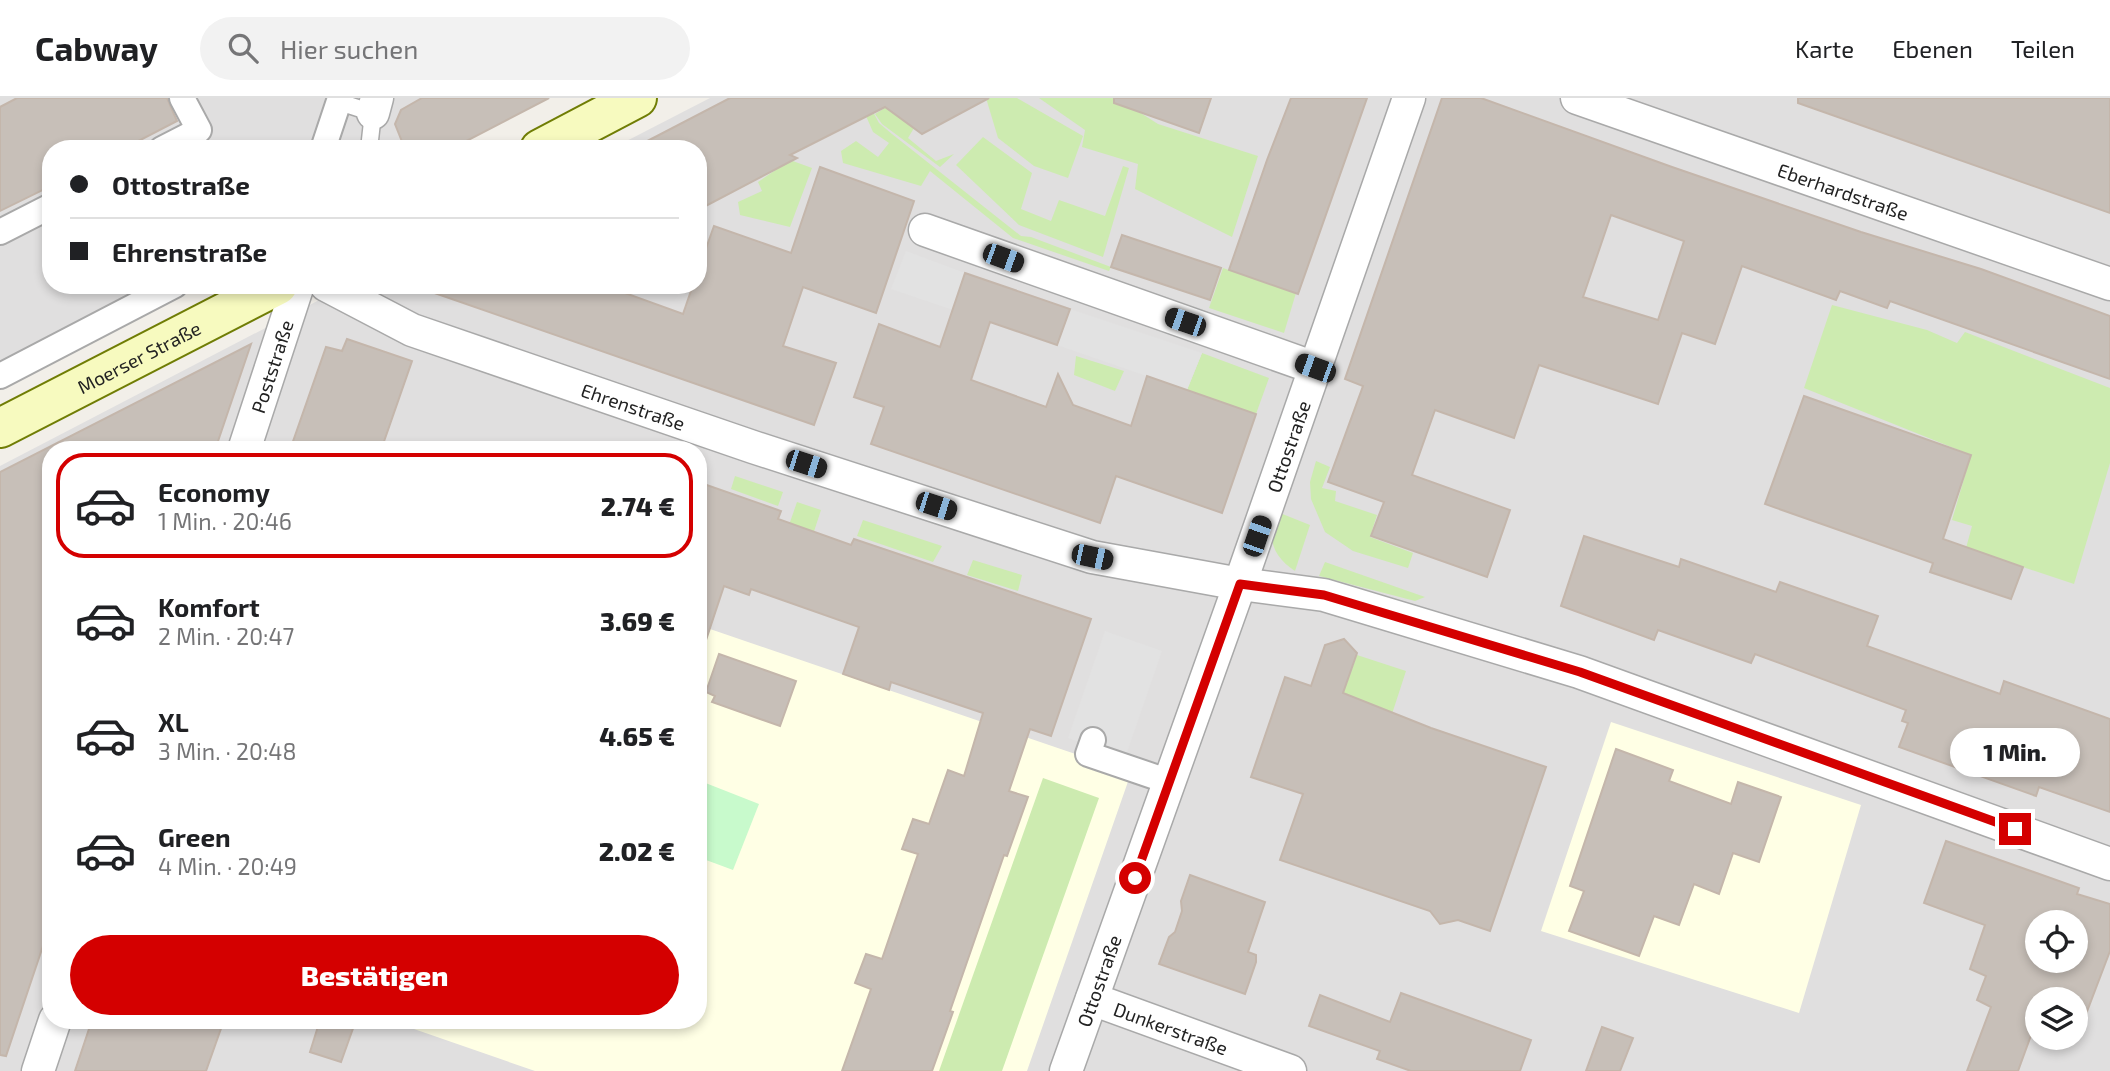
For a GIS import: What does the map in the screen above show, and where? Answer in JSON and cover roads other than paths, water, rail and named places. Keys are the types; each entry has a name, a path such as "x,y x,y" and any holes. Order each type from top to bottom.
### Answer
{"main road":[{"path":"557,140 637,98"},
{"name":"Moerser Straße","path":"0,428 261,294"}],"street":[{"path":"180,140 199,130 182,98"},
{"name":"Ottostraße","path":"1066,1071 1240,584 1409,98"},
{"name":"Eberhardstraße","path":"1577,98 2110,285"},
{"path":"326,140 340,100"},
{"path":"0,232 42,211"},
{"path":"925,230 1315,368"},
{"path":"0,376 158,294"},
{"name":"Poststraße","path":"247,441 295,294"},
{"name":"Ehrenstraße","path":"343,294 412,330 792,460 1092,557 1152,570 1324,595 1580,672 2110,864"},
{"path":"1093,740 1088,754 1170,782"},
{"name":"Dunkerstraße","path":"1092,999 1290,1071"},
{"path":"38,1071 52,1029"}],"lane":[{"path":"340,100 375,105 370,140"}]}
